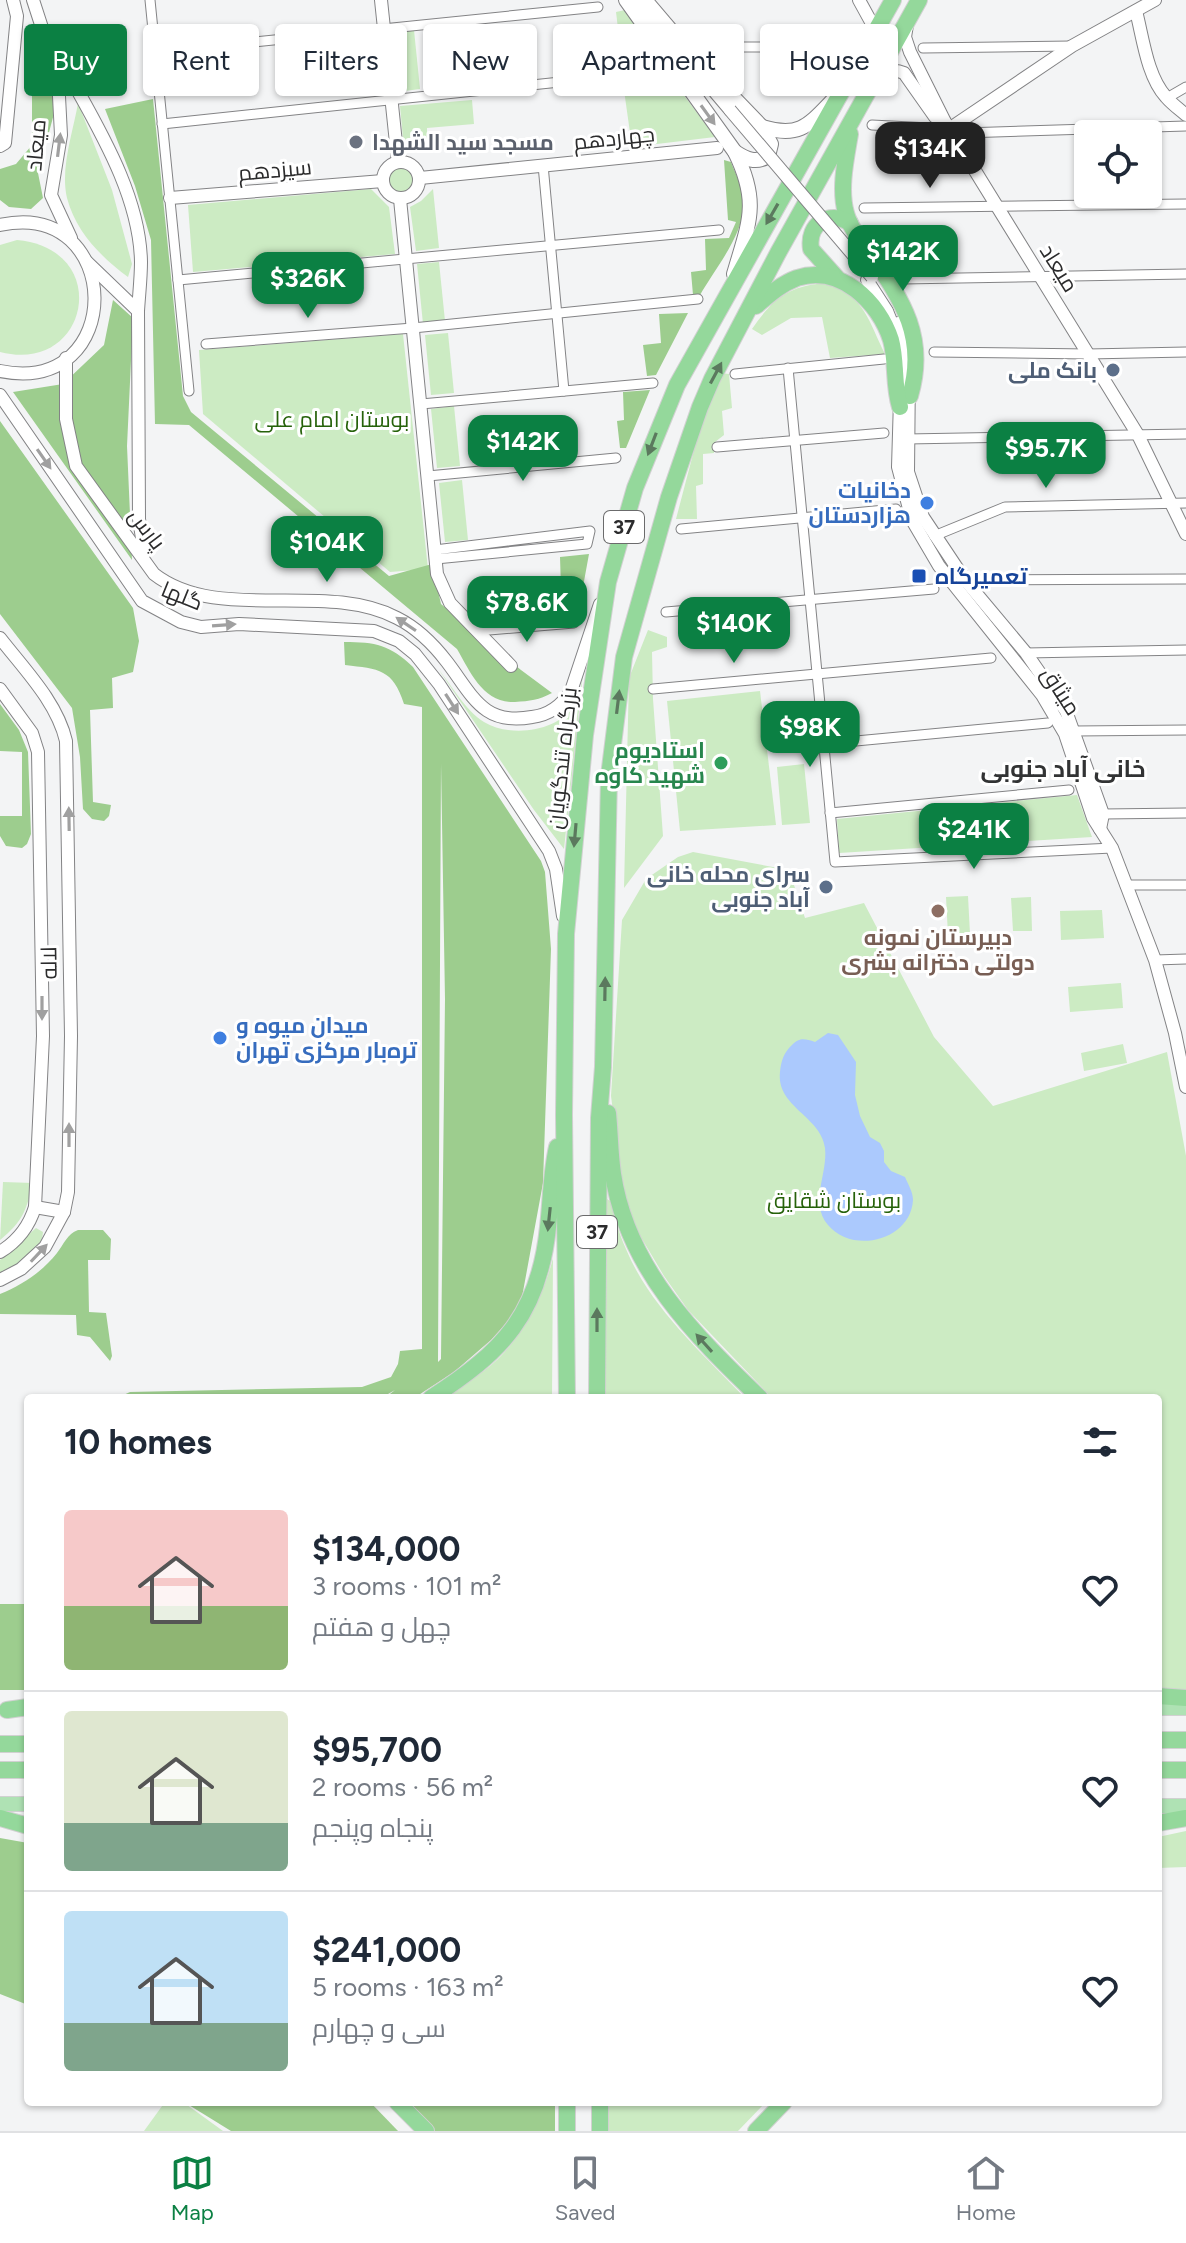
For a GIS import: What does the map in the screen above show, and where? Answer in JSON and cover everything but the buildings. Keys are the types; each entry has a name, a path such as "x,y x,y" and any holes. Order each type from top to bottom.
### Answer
{"highway":[{"name":"بزرگراه تندگویان","path":"880,24 893,0"},
{"name":"37","path":"898,38 919,0"},
{"name":"بزرگراه تندگویان","path":"567,1394 566,934 585,735 608,582 635,488 666,409 731,286 840,96"},
{"name":"37","path":"597,1394 599,1118 603,1067 609,776 624,657 669,497 700,407 778,253 866,96"},
{"path":"749,312 778,288 800,277 838,280 856,288 872,303 883,321 891,341 894,389 905,402 916,374 917,352 911,325 902,303 845,212 847,149 853,119"},
{"path":"838,280 815,255 810,241 811,233 815,226 828,218 836,217 850,223"},
{"path":"603,1067 613,1175 623,1212 645,1264 677,1313 756,1394"},
{"path":"437,1394 466,1376 498,1347 515,1327 536,1289 548,1231 555,1157 564,1115"},
{"path":"1162,1696 1186,1698"},
{"path":"3,1710 24,1708"},
{"path":"1162,1740 1186,1740"},
{"path":"0,1744 24,1744"},
{"path":"0,1770 24,1770"},
{"path":"1162,1770 1186,1770"},
{"path":"0,1818 24,1825"},
{"path":"1162,1822 1186,1818"},
{"path":"401,2106 426,2131"},
{"path":"567,2106 567,2131"},
{"path":"600,2106 600,2131"},
{"path":"756,2131 780,2106"}],"main road":[{"path":"635,2 659,24"},
{"path":"635,2 735,152 748,178 750,219 731,286"},
{"path":"732,96 762,127 771,144 768,156 755,161 735,152"},
{"path":"762,127 777,132 801,130 835,96"},
{"path":"1162,1708 1186,1708"},
{"path":"0,1804 24,1804"},
{"path":"1162,1806 1186,1806"}],"street":[{"path":"0,146 5,143 17,16 13,0"},
{"path":"150,0 152,24"},
{"path":"381,0 383,24"},
{"path":"859,0 872,24"},
{"path":"872,125 947,126 1134,5 1155,0"},
{"path":"635,2 643,17 867,280 898,331"},
{"path":"635,2 872,277 898,331"},
{"path":"17,16 34,4"},
{"name":"میعاد","path":"34,4 58,77 61,135 51,195 74,245"},
{"path":"1134,5 1153,72 1167,98 1186,115"},
{"path":"407,27 598,7"},
{"name":"میعاد","path":"907,22 905,37 910,52 947,126 1138,435 1186,534"},
{"path":"923,48 1072,46"},
{"path":"898,70 904,73 935,117 964,133 1186,126"},
{"path":"162,124 553,83"},
{"path":"1167,98 1186,87"},
{"name":"پارس","path":"81,96 113,160 132,209 141,260 138,311 139,519 144,551"},
{"path":"159,96 189,391"},
{"path":"390,96 398,162"},
{"name":"چهاردهم","path":"420,178 717,148"},
{"path":"398,162 415,167 420,178 412,195 400,199 386,191 383,181 389,166 398,162"},
{"path":"543,165 564,391"},
{"name":"سیزدهم","path":"170,198 383,181"},
{"path":"400,199 437,574 450,603 511,666"},
{"path":"864,208 1186,204"},
{"path":"0,212 5,224 42,226 59,233 138,311"},
{"path":"178,280 719,230"},
{"path":"0,371 35,373 54,366 84,340 93,321 96,301 94,281 87,262"},
{"path":"902,279 1186,274"},
{"path":"206,344 413,328 698,299"},
{"name":"میثاق","path":"898,331 909,370 898,467 905,501 921,539 1070,733 1103,814"},
{"path":"934,352 1186,352"},
{"name":"پارس","path":"66,358 66,419 76,466 154,574 166,583 204,596 360,603 386,612 426,638 484,710 505,719 521,719 547,713 565,700 571,691 608,582"},
{"path":"735,374 884,359"},
{"path":"788,368 835,862 1112,848"},
{"path":"421,404 653,383"},
{"name":"گلها","path":"0,395 142,601 181,622 201,627 239,624 374,631 399,641 415,654 439,684 549,851 556,869 566,934"},
{"name":"میثاق","path":"905,402 908,472 913,492 934,536 965,580 1026,653 1066,711 1093,818 1112,848 1181,1032 1186,1087"},
{"path":"717,447 884,433"},
{"path":"907,439 1186,434"},
{"path":"428,476 616,458"},
{"path":"934,536 1005,507 1186,503"},
{"path":"681,529 896,509"},
{"path":"436,554 590,531 587,544"},
{"path":"965,580 1186,579"},
{"path":"666,612 934,589"},
{"path":"477,631 574,623"},
{"name":"لاله","path":"0,638 48,702 63,728 67,753 70,1049 69,1170 64,1212 54,1234 35,1258 0,1280"},
{"path":"1026,653 1186,650"},
{"path":"653,689 991,658"},
{"name":"لاله","path":"0,689 32,733 38,752 42,1047 35,1207 30,1223 20,1236 0,1252"},
{"path":"824,744 1048,723"},
{"path":"1070,733 1186,730"},
{"path":"830,813 1069,790"},
{"path":"1100,829 1103,814 1186,813"},
{"path":"41,868 68,869"},
{"path":"1125,885 1186,885"},
{"path":"1155,960 1186,959"},
{"path":"42,1047 70,1049"},
{"path":"35,1207 64,1212"}],"green space":[{"path":"625,10 634,24 617,24 616,12"},
{"path":"414,30 420,89 407,91 407,31"},
{"path":"32,96 55,96 55,110 38,173 43,198 31,209 9,207 0,200 0,169 16,164 32,145"},
{"path":"625,96 685,96 715,137 632,147"},
{"path":"153,99 183,396 191,412 389,576 432,564 441,604 552,693 520,702 494,698 479,685 457,649 189,425 155,424 151,240 135,186 105,109"},
{"path":"472,100 474,124 427,128 427,141 404,149 400,106"},
{"path":"78,103 112,190 132,264 128,277 108,261 83,233 67,198 66,163"},
{"path":"724,160 731,162 740,184 744,210 736,236 722,261 700,295 693,295 691,272 706,270 705,239 729,238 736,222 728,220"},
{"path":"402,164 413,169 418,180 413,191 402,196 391,191 386,180 391,169"},
{"path":"371,189 389,207 395,254 193,272 188,205"},
{"path":"433,189 439,248 416,251 410,207"},
{"path":"17,240 48,248 68,265 78,285 78,308 70,329 54,345 30,354 0,352 0,245"},
{"path":"439,262 445,321 423,324 417,264"},
{"path":"828,283 851,296 858,304 870,321 885,354 830,358 822,317 791,318 762,335 752,329 767,309 784,295 803,287"},
{"path":"113,300 133,318 127,446 132,560 13,392 63,384 104,345"},
{"path":"688,313 656,375 647,376 643,345 661,343 659,314"},
{"path":"448,333 454,393 431,395 425,335"},
{"name":"بوستان امام علی","path":"403,334 428,569 390,572 203,414 199,350"},
{"path":"721,373 729,374 732,408 722,411 724,435 715,442 714,453 703,454 703,484 696,486 697,519 676,519 702,420"},
{"path":"650,390 626,448 620,448 617,421 624,420 623,392"},
{"path":"454,406 460,466 437,468 431,409"},
{"path":"0,421 133,608 139,641 133,672 112,678 113,708 90,710 93,802 111,805 109,816 104,821 92,819 83,809 80,757 72,708 0,614"},
{"path":"462,480 468,540 445,542 439,483"},
{"path":"589,554 578,614 556,616 555,589 561,588 560,557"},
{"path":"648,630 667,637 667,647 652,652 663,836 624,888 629,678"},
{"path":"344,642 374,644 389,649 413,667 541,861 545,872 551,949 543,1183 520,1308 491,1340 454,1372 420,1394 390,1394 395,1390 388,1394 126,1394 362,1387 391,1377 400,1351 422,1349 422,707 404,704 389,677 367,668 345,665","holes":["441,763 445,999 441,1359 438,1362"]},
{"path":"585,655 564,849 439,670 465,705 484,722 507,730 533,730 558,721 575,704"},
{"name":"استادیوم شهید کاوه","path":"760,691 776,825 680,831 667,701"},
{"path":"0,704 19,730 28,752 31,834 22,848 6,846 0,836 0,816 22,816 22,752 0,751"},
{"path":"804,764 810,823 782,825 777,767"},
{"path":"1077,795 1092,837 839,853 837,819"},
{"name":"بوستان شقایق","path":"693,852 789,870 805,918 864,903 934,1037 993,1106 1167,1052 1186,1156 1186,1691 1162,1689 1162,1394 768,1394 688,1310 664,1276 626,1212 611,1096 622,920 646,879 678,857"},
{"path":"968,896 970,934 948,935 946,897"},
{"path":"1031,897 1032,931 1013,931 1011,898"},
{"path":"1102,910 1104,938 1061,940 1060,911"},
{"path":"1121,983 1123,1008 1070,1012 1068,987"},
{"path":"1123,1044 1127,1063 1084,1071 1081,1053"},
{"path":"3,1182 33,1183 22,1215 0,1240"},
{"path":"607,1199 626,1249 649,1290 678,1328 741,1394 605,1394"},
{"path":"36,1228 43,1232 38,1246 0,1274 0,1260"},
{"path":"78,1230 103,1230 111,1239 110,1260 88,1260 89,1312 106,1313 112,1356 110,1361 90,1337 77,1335 76,1315 0,1314 0,1294 38,1272 68,1237"},
{"path":"553,1258 552,1394 449,1394 485,1370 508,1348 528,1320"},
{"path":"0,1604 24,1604 24,1690 0,1690"},
{"path":"1186,1831 1186,1867 1162,1868 1162,1836"},
{"path":"0,1838 24,1842 24,2003 0,1994"},
{"path":"162,2106 189,2106 223,2131 144,2131"},
{"path":"190,2106 374,2106 398,2131 231,2131"},
{"path":"406,2106 555,2106 555,2131 428,2131"},
{"path":"606,2106 762,2106 738,2131 606,2131"}],"water":[{"path":"828,1033 838,1035 856,1062 855,1095 860,1116 870,1137 880,1143 884,1162 891,1171 905,1177 912,1194 910,1214 902,1225 879,1239 852,1239 828,1225 819,1197 825,1158 822,1137 791,1103 781,1084 781,1064 789,1048 800,1040 815,1042"}],"place":[{"name":"مسجد سید الشهدا","path":"356,142"},
{"name":"بانک ملی","path":"1113,370"},
{"name":"دخانیات هزاردستان","path":"927,503"},
{"name":"تعمیرگاه","path":"919,576"},
{"name":"استادیوم شهید کاوه","path":"721,763"},
{"name":"سرای محله خانی آباد جنوبی","path":"826,887"},
{"name":"دبیرستان نمونه دولتی دخترانه بشری","path":"938,911"},
{"name":"میدان میوه و تره‌بار مرکزی تهران","path":"220,1038"}],"district":[{"name":"خانی آباد جنوبی","path":"1063,768"}]}
